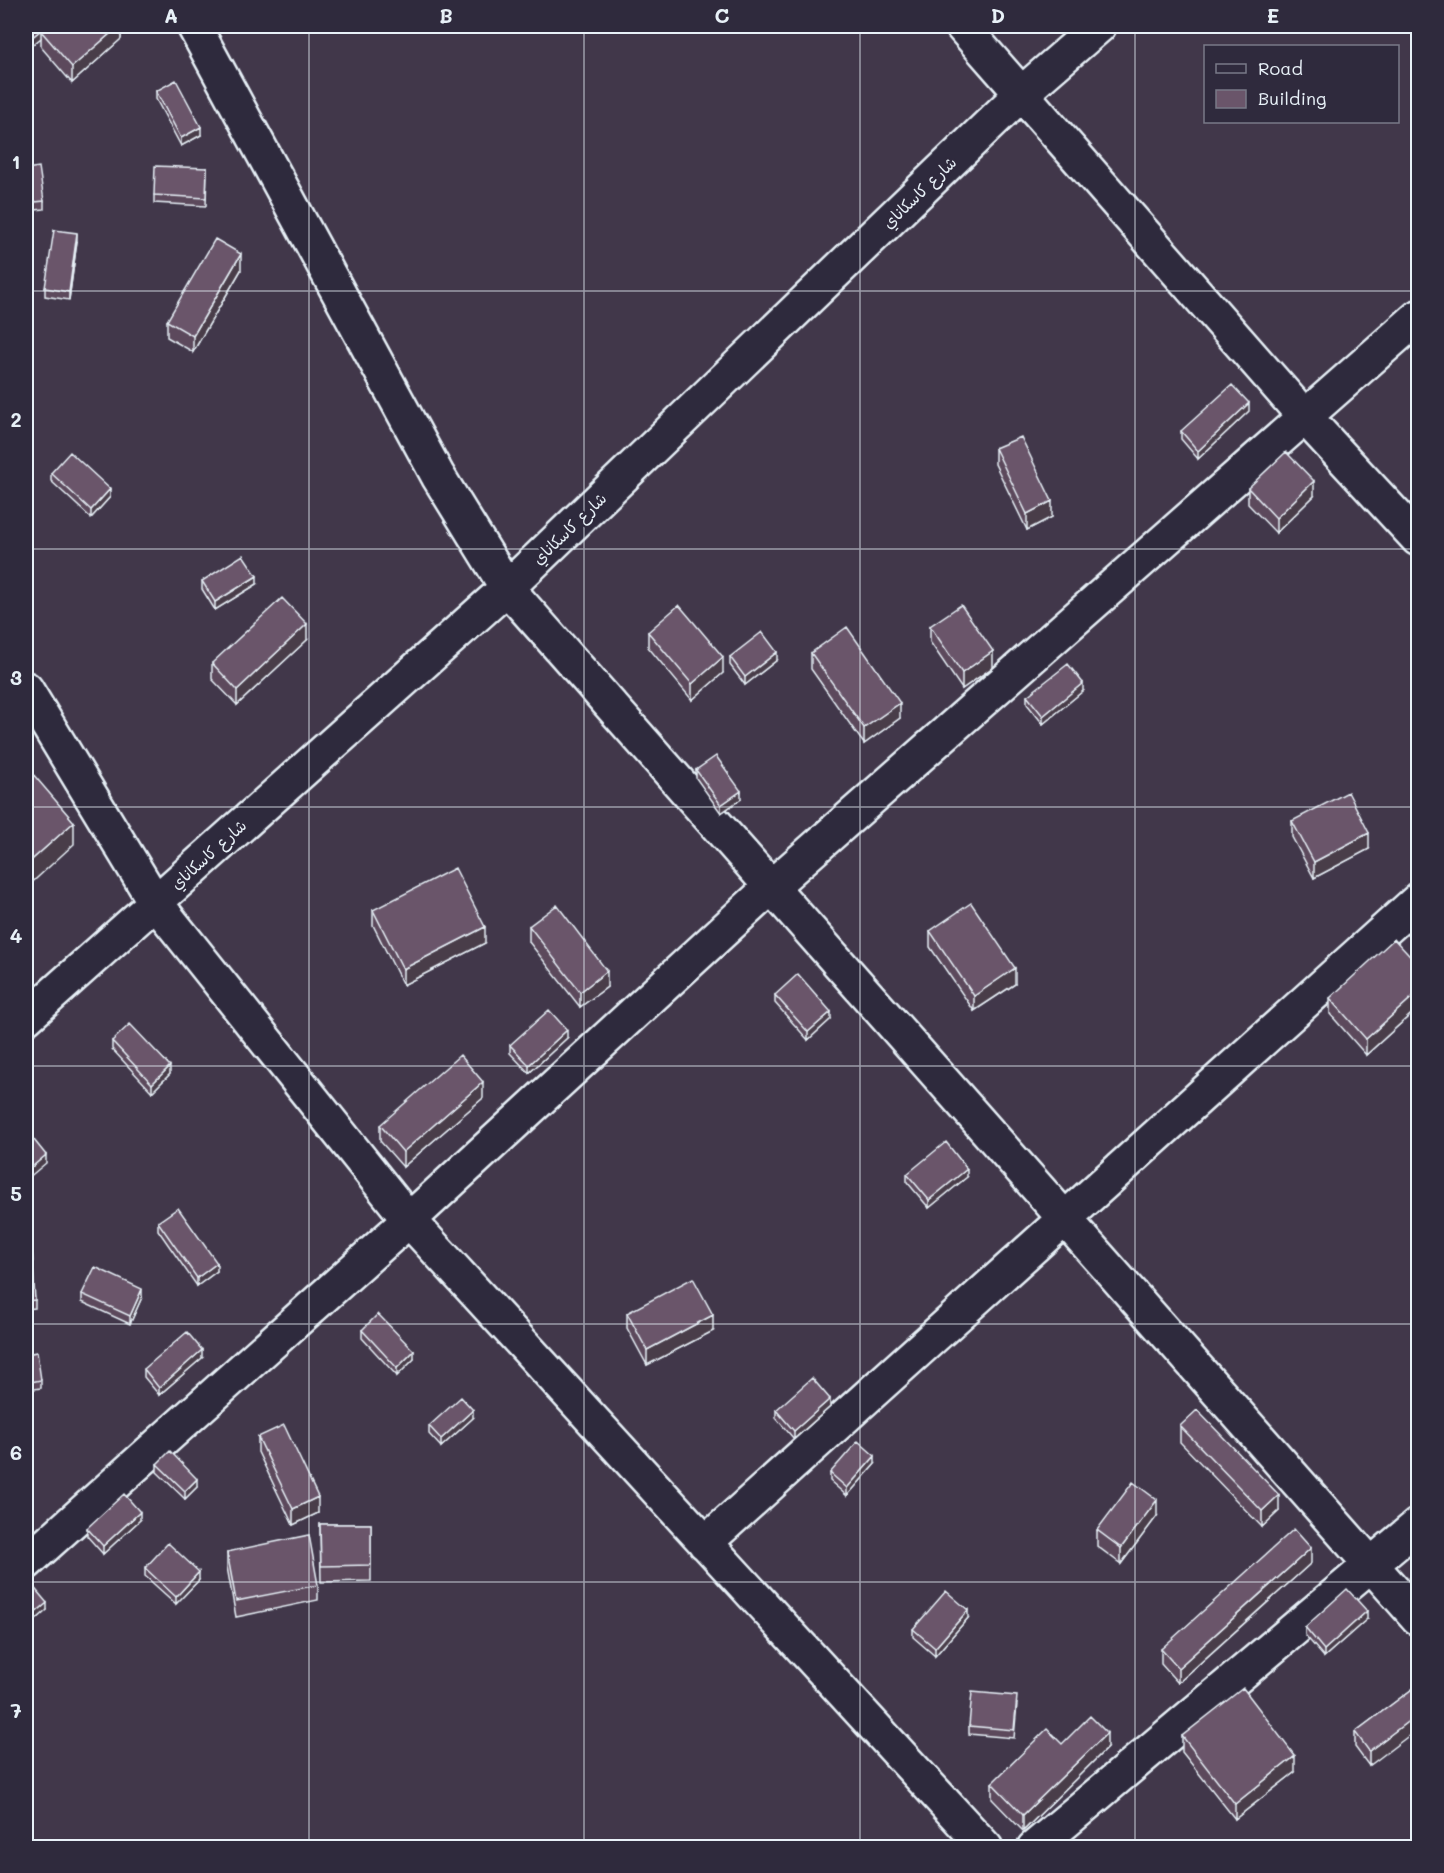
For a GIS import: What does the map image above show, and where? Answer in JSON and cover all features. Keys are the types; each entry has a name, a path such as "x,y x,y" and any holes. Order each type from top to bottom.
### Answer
{"street":[{"path":"194,26 438,476 507,588 1419,1618"},
{"path":"962,26 1304,416 1419,539"},
{"name":"شارع كاسكاناي","path":"26,1018 507,588 1022,93 1099,26"},
{"path":"26,1563 409,1220 772,886 1419,316"},
{"path":"26,689 155,902 409,1220 986,1848"},
{"path":"705,1543 1419,900"},
{"path":"1034,1848 1372,1567 1419,1525"}],"building":[{"path":"26,26 46,26 26,42"},
{"path":"47,26 119,26 72,67 41,31"},
{"path":"176,80 201,127 181,138 156,91"},
{"path":"155,166 207,168 206,198 154,195"},
{"path":"39,167 44,201 26,203 26,169"},
{"path":"54,230 77,233 69,292 45,288"},
{"path":"215,239 241,254 193,336 167,321"},
{"path":"1232,385 1249,403 1198,451 1181,431"},
{"path":"1021,437 1052,501 1027,514 995,448"},
{"path":"70,452 110,489 91,510 51,473"},
{"path":"1286,452 1314,481 1276,518 1248,488"},
{"path":"243,555 257,576 215,602 202,581"},
{"path":"282,598 307,624 237,690 212,663"},
{"path":"679,605 723,657 692,684 648,632"},
{"path":"961,605 993,651 962,673 930,626"},
{"path":"847,627 900,703 864,728 811,653"},
{"path":"762,632 777,652 745,677 730,657"},
{"path":"1068,664 1083,683 1043,716 1027,696"},
{"path":"716,756 741,791 721,805 696,770"},
{"path":"26,766 74,822 26,865"},
{"path":"1348,792 1369,833 1314,862 1292,821"},
{"path":"455,868 485,927 403,969 373,910"},
{"path":"971,903 1015,968 974,996 930,931"},
{"path":"557,905 607,971 580,992 529,926"},
{"path":"1394,939 1419,966 1419,991 1366,1039 1330,998"},
{"path":"798,974 831,1012 808,1032 775,995"},
{"path":"549,1010 567,1030 529,1065 510,1045"},
{"path":"130,1024 170,1066 152,1084 112,1041"},
{"path":"460,1055 483,1082 403,1152 380,1125"},
{"path":"26,1130 46,1155 27,1171 26,1170"},
{"path":"946,1142 967,1169 929,1200 907,1174"},
{"path":"178,1208 217,1263 197,1278 158,1222"},
{"path":"32,1249 35,1300 26,1301 26,1250"},
{"path":"95,1267 142,1289 130,1316 82,1294"},
{"path":"693,1278 713,1315 647,1350 627,1313"},
{"path":"378,1314 414,1351 397,1368 362,1330"},
{"path":"187,1332 202,1350 159,1388 144,1369"},
{"path":"37,1352 41,1380 26,1383 26,1354"},
{"path":"812,1378 830,1399 794,1431 776,1410"},
{"path":"461,1397 473,1410 441,1439 429,1426"},
{"path":"1197,1410 1279,1495 1262,1511 1180,1426"},
{"path":"284,1425 318,1497 293,1509 258,1437"},
{"path":"858,1441 875,1456 847,1488 830,1473"},
{"path":"170,1451 197,1479 185,1491 157,1464"},
{"path":"1133,1482 1157,1500 1121,1548 1097,1530"},
{"path":"124,1494 140,1512 103,1546 87,1528"},
{"path":"320,1524 371,1524 371,1565 321,1566"},
{"path":"1294,1529 1311,1548 1178,1668 1161,1649"},
{"path":"309,1535 318,1585 236,1601 227,1552"},
{"path":"168,1543 199,1572 176,1597 145,1568"},
{"path":"31,1584 47,1603 29,1618 26,1615 26,1588"},
{"path":"1347,1589 1367,1611 1324,1650 1305,1627"},
{"path":"946,1591 968,1610 935,1648 913,1629"},
{"path":"1419,1684 1419,1713 1369,1751 1355,1732"},
{"path":"1243,1688 1295,1756 1235,1804 1182,1736"},
{"path":"972,1692 1017,1696 1014,1730 969,1726"},
{"path":"1090,1716 1107,1733 1023,1815 992,1783 1047,1729 1062,1744"}]}
